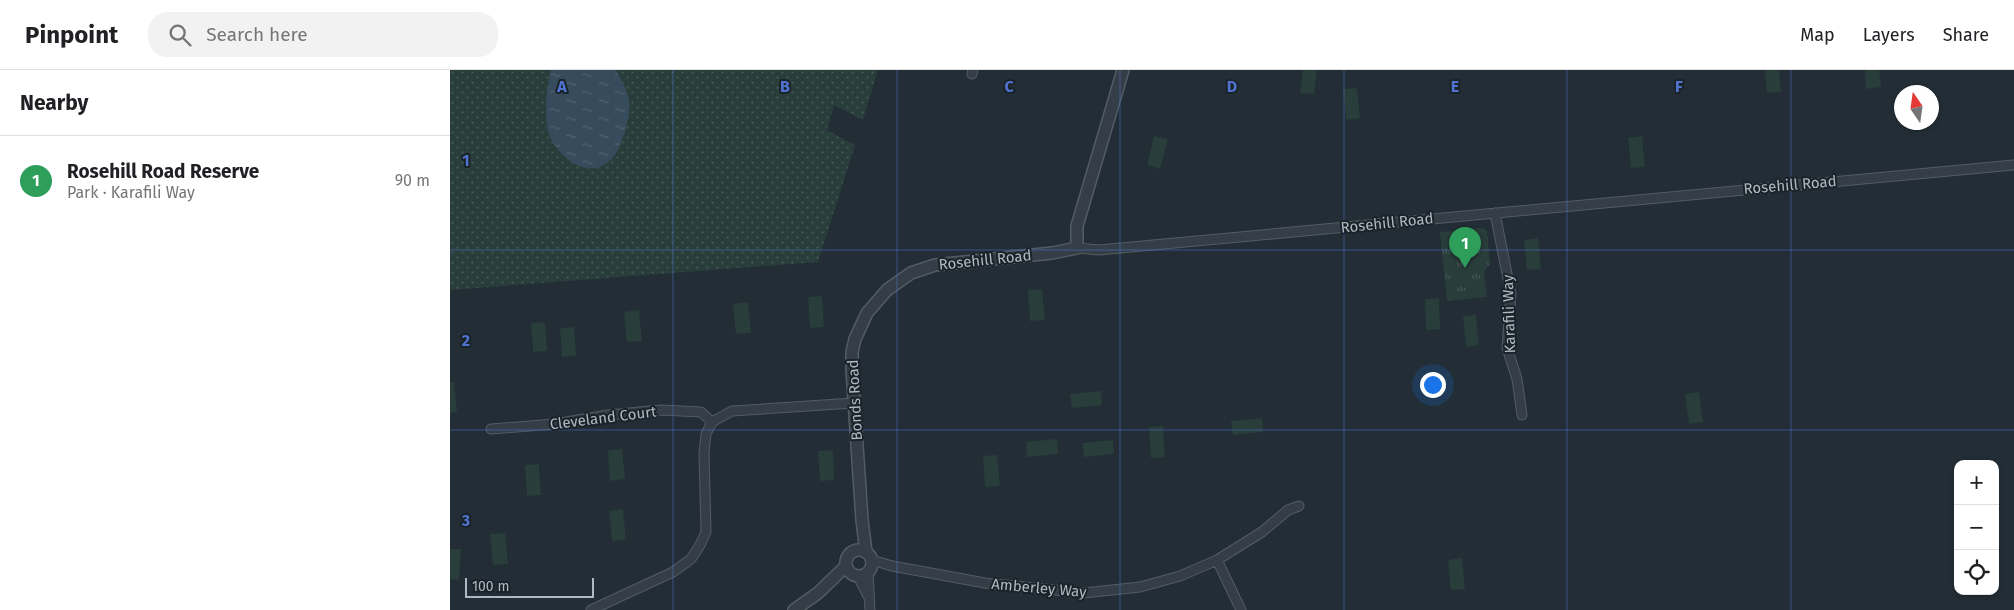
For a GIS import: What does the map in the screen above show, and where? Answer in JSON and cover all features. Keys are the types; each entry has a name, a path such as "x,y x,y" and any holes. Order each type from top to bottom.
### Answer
{"street":[{"path":"1077,248 1077,226 1123,70"},
{"name":"Rosehill Road","path":"887,290 911,273 935,265 1052,254 1077,248 1099,250 2014,164"},
{"name":"Karafili Way","path":"1495,213 1511,294 1507,348 1518,385 1522,415"},
{"name":"Bonds Road","path":"870,610 870,599 861,565 862,520 852,352 855,339 867,313 887,290"},
{"path":"591,610 673,572 691,558 700,545 706,532 704,453 706,434 712,422 732,412 854,403"},
{"name":"Cleveland Court","path":"492,429 554,424 608,415 661,410 701,412 712,422"},
{"name":"Amberley Way","path":"861,565 892,566 985,583 1084,593 1140,587 1180,576 1218,560 1262,532 1288,510 1299,506"},
{"path":"1218,560 1241,610"},
{"path":"794,610 861,565"}],"green space":[{"path":"450,70 878,70 863,120 834,105 827,130 855,145 818,262 450,290"},
{"path":"1303,70 1317,70 1314,94 1300,93"},
{"path":"1765,70 1779,70 1781,92 1767,93"},
{"path":"1865,70 1879,70 1881,87 1866,89"},
{"path":"1357,88 1360,118 1346,120 1343,89"},
{"path":"1154,136 1168,139 1160,169 1147,165"},
{"path":"1642,136 1645,167 1631,168 1628,138"},
{"path":"1483,228 1487,231 1490,264 1484,271 1487,297 1447,301 1440,232"},
{"path":"1538,238 1541,269 1527,270 1524,240"},
{"path":"1042,289 1045,320 1030,321 1028,290"},
{"path":"822,296 824,327 810,328 808,297"},
{"path":"1439,298 1440,329 1426,330 1425,299"},
{"path":"748,302 751,333 736,334 733,304"},
{"path":"639,310 642,341 627,342 624,312"},
{"path":"1476,315 1479,345 1466,347 1463,316"},
{"path":"545,322 547,351 533,352 531,323"},
{"path":"574,327 576,356 562,357 560,328"},
{"path":"450,382 454,382 457,412 450,413"},
{"path":"1101,391 1102,405 1072,408 1070,394"},
{"path":"1699,392 1703,422 1689,424 1685,394"},
{"path":"1262,418 1263,432 1233,435 1231,421"},
{"path":"1163,426 1165,457 1151,458 1149,427"},
{"path":"1057,439 1058,454 1027,457 1026,442"},
{"path":"1113,440 1114,454 1084,457 1082,443"},
{"path":"622,449 625,479 610,481 608,450"},
{"path":"833,450 834,480 820,481 818,451"},
{"path":"997,455 1000,486 985,487 983,456"},
{"path":"539,464 541,495 527,496 525,465"},
{"path":"623,509 626,540 612,541 609,511"},
{"path":"505,533 508,564 493,565 490,534"},
{"path":"450,549 461,549 459,580 450,579"},
{"path":"1462,558 1465,589 1451,590 1448,560"}],"water":[{"path":"551,70 616,70 627,93 629,113 619,148 606,164 596,168 577,165 560,152 554,143 549,134 546,119 547,93"}],"place":[{"name":"Rosehill Road Reserve","path":"1465,268"}]}
